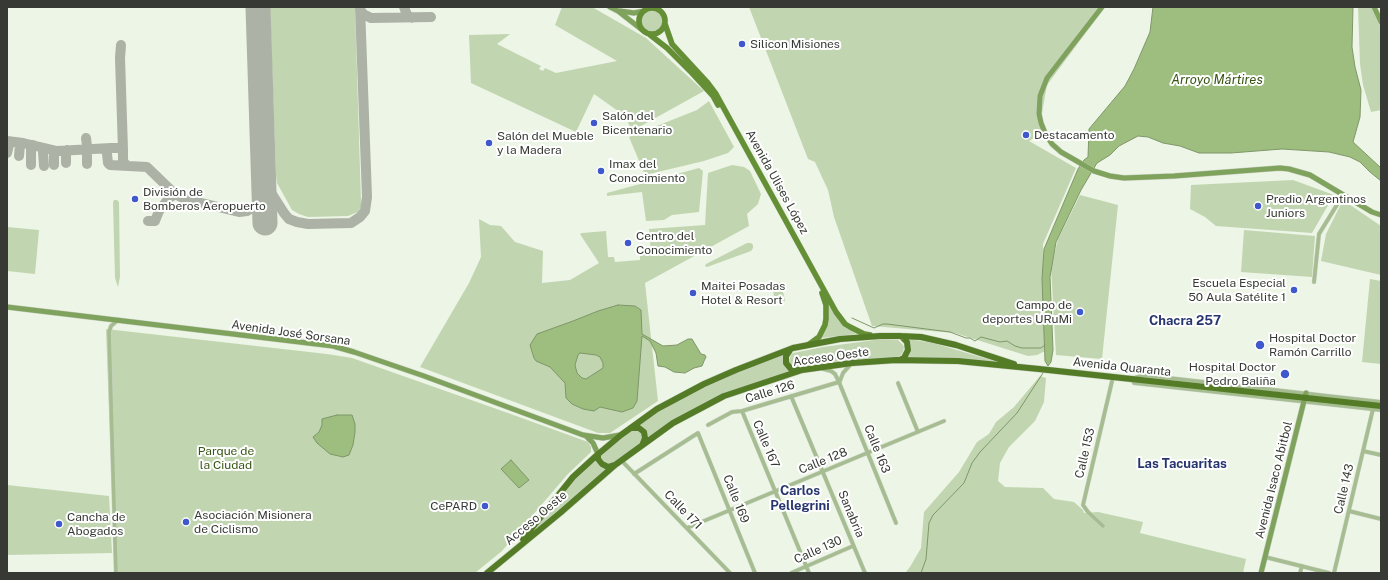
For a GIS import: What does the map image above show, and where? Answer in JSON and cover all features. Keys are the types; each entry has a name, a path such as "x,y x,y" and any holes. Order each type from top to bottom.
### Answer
{"highway":[{"name":"Acceso Oeste","path":"507,556 531,531 573,477 621,435 657,409 704,384 793,348 840,339 896,336"},
{"path":"896,336 905,339 908,346 907,354 900,360 896,360"},
{"path":"896,336 921,337 950,343 1027,368"},
{"path":"793,348 787,352 786,363 791,369 802,370"},
{"name":"Acceso Oeste","path":"507,556 643,443 672,423 724,396 802,370 852,363 896,360"},
{"path":"896,360 958,362 1027,368"},
{"name":"Avenida Quaranta","path":"1027,368 1381,406"},
{"path":"630,429 636,427 642,430 645,438 643,443"},
{"path":"598,454 599,461 602,464 608,467 615,465"},
{"path":"487,573 507,556"}],"main road":[{"path":"610,7 618,11 649,34 657,33 665,24 662,14 662,7"},
{"path":"1102,7 1048,78 1040,96 1039,114 1045,133 1052,144 1061,152 1094,171 1110,176 1132,178 1285,168 1310,175 1372,212 1381,215"},
{"path":"1374,7 1381,22"},
{"path":"618,11 634,13 648,9 657,9 662,14"},
{"path":"641,29 638,21 641,13 648,9"},
{"name":"Avenida Ulises López","path":"665,24 672,44 716,94 836,312 845,324 858,332 880,336"},
{"name":"Avenida Ulises López","path":"649,34 667,48 713,96 824,298 826,313 825,325 819,337 808,345"},
{"name":"Avenida José Sorsana","path":"7,307 333,346 417,374 583,435 603,438 621,435"},
{"name":"Avenida Isaco Abitbol","path":"1261,573 1305,397"},
{"name":"Avenida José Sorsana","path":"583,435 593,442 598,454"}],"street":[{"path":"1314,282 1319,234 1342,195"},
{"path":"116,573 109,332 111,326 119,320"},
{"path":"839,382 843,373 852,363"},
{"name":"Calle 163","path":"819,367 831,371 835,374 839,382 896,523"},
{"name":"Calle 153","path":"1103,526 1088,512 1083,505 1113,377"},
{"name":"Calle 126","path":"708,425 732,412 742,411 839,382"},
{"path":"898,383 918,432"},
{"name":"Sanabria","path":"791,396 865,573"},
{"path":"1305,397 1381,402"},
{"path":"1305,397 1381,410"},
{"name":"Calle 143","path":"1334,573 1373,409"},
{"name":"Calle 167","path":"742,411 809,573"},
{"name":"Calle 128","path":"687,528 944,422"},
{"name":"Calle 169","path":"634,474 698,433 755,573"},
{"path":"1363,451 1381,455"},
{"name":"Calle 171","path":"621,460 730,573"},
{"path":"1349,511 1381,519"},
{"name":"Calle 130","path":"791,573 854,546"},
{"path":"1265,557 1329,573"},
{"path":"1300,573 1302,566"}],"green space":[{"path":"270,7 355,7 361,202 361,207 358,212 348,216 308,217 299,214 292,210 277,183"},
{"path":"562,7 592,7 646,38 704,91 632,131 625,116 594,94 576,132 471,83 469,35 510,34 497,44 541,66 539,69 543,71 545,68 556,73 617,61 555,25"},
{"path":"749,7 1105,7 1047,85 1042,113 1042,133 1029,141 1076,168 1043,244 1045,351 1037,355 1028,356 955,333 872,326 834,217 828,190 815,162 808,159"},
{"path":"1358,7 1371,7 1381,28 1381,110 1371,112 1363,85 1360,64"},
{"path":"652,11 660,14 663,22 660,30 652,33 644,30 641,22 644,14"},
{"path":"709,101 734,147 728,153 704,161 645,175 629,137 697,110"},
{"path":"732,165 744,167 750,171 761,194 758,204 747,214 749,226 645,283 658,401 610,433 598,433 420,367 469,283 481,257 479,219 490,225 501,226 515,242 543,251 542,283 570,280 599,263 580,234 582,233 606,231 608,257 614,257 615,262 640,260 640,254 651,253 649,229 705,225 708,173"},
{"path":"754,166 840,322 856,334 821,338 827,326 825,298"},
{"path":"699,168 703,171 699,212 672,215 664,220 646,221 642,192 607,196 607,193"},
{"name":"Predio Argentinos Juniors","path":"1293,180 1334,195 1312,233 1216,226 1205,217 1190,209 1191,185"},
{"name":"Campo de deportes URuMi","path":"1080,195 1118,205 1102,359 1056,355 1051,268 1058,239"},
{"path":"114,200 119,202 120,277 118,287 115,278"},
{"path":"1343,200 1381,226 1381,275 1321,261 1326,234"},
{"path":"7,227 39,230 35,274 7,271"},
{"path":"1244,230 1315,236 1312,277 1241,272"},
{"path":"747,243 751,243 753,245 751,251 707,267 705,266 706,264"},
{"path":"1370,279 1381,281 1381,364 1362,362"},
{"path":"781,282 785,301 775,303 772,284"},
{"name":"Parque de la Ciudad","path":"106,329 352,358 588,442 591,447 591,452 567,475 502,551 475,573 115,573"},
{"path":"882,339 898,340 904,347 900,356 894,358 828,363 804,368 794,368 789,362 793,353 823,347"},
{"path":"908,339 933,343 1001,363 905,358 910,354 911,349 911,344"},
{"path":"788,351 784,356 795,372 724,396 645,442 638,426 658,411 705,385"},
{"path":"1040,376 1046,378 1044,402 1035,421 1009,447 1000,463 998,481 1005,487 1043,488 1054,499 1074,502 1083,510 1084,513 1098,512 1143,522 1140,533 1246,559 1243,573 905,573 921,548 924,512 959,472 977,442 989,434 996,422 1014,407"},
{"path":"631,431 638,431 641,433 643,436 642,442 611,465 603,462 601,458 602,454"},
{"path":"597,457 599,466 602,468 608,468 532,534 573,479"},
{"name":"Cancha de Abogados","path":"7,485 109,496 112,553 7,555"}],"water":[{"name":"Arroyo Mártires","path":"1153,7 1353,7 1352,47 1361,90 1360,117 1353,142 1381,168 1381,181 1360,162 1350,157 1329,152 1282,149 1231,153 1199,153 1180,146 1163,143 1148,137 1138,136 1119,146 1110,155 1097,163 1081,190 1056,242 1050,277 1053,350 1051,362 1048,366 1045,361 1042,279 1044,249 1078,169 1088,157 1089,129 1125,86 1134,69 1150,32"},
{"path":"618,305 635,306 641,310 642,334 663,346 677,345 688,339 692,339 701,354 705,355 706,357 702,366 685,373 674,372 665,367 658,366 656,353 650,341 642,336 637,401 633,408 622,412 600,407 594,411 583,409 572,404 566,398 565,383 550,367 536,361 530,345 537,334","holes":["580,353 600,357 603,363 603,368 586,379 582,378 577,373 575,365 578,355"]},
{"path":"337,415 352,415 355,424 353,445 349,455 343,457 330,454 317,443 313,437 319,432 322,425 322,419"},
{"path":"511,460 529,480 519,488 501,469"}],"waterway":[{"path":"852,318 874,328 887,324 950,332 975,341 981,337 1000,342 1007,341 1022,348 1041,348 1045,345"},
{"name":"Arroyo Mártires","path":"921,573 926,559 929,523 933,515 964,483 972,463 980,452 1017,413 1043,373"}],"taxiway":[{"path":"263,180 284,213 289,219 297,222 308,224 351,223 360,217 365,211 367,197 360,7"},
{"path":"404,7 407,15 412,18"},
{"path":"360,9 363,14 371,18 431,17"},
{"path":"121,45 120,58 123,161 126,165"},
{"path":"86,138 88,149 87,164"},
{"path":"7,141 57,151 111,148 120,148 123,150"},
{"path":"7,153 11,142"},
{"path":"19,156 20,145 23,143"},
{"path":"31,165 31,149 33,145"},
{"path":"44,166 43,152 45,149"},
{"path":"66,163 67,150"},
{"path":"54,165 54,154 57,151"},
{"path":"107,154 108,163 110,165 147,167 175,194 185,199 239,212 247,211 256,205 261,195 263,180"},
{"path":"148,221 155,221 159,211 169,198 175,194"}],"runway":[{"path":"258,7 265,223"}],"place":[{"name":"Silicon Misiones","path":"742,44"},
{"name":"Salón del Bicentenario","path":"594,123"},
{"name":"Destacamento","path":"1026,135"},
{"name":"Salón del Mueble y la Madera","path":"489,143"},
{"name":"Imax del Conocimiento","path":"601,171"},
{"name":"División de Bomberos Aeropuerto","path":"135,199"},
{"name":"Predio Argentinos Juniors","path":"1258,206"},
{"name":"Centro del Conocimiento","path":"628,243"},
{"name":"Escuela Especial 50 Aula Satélite 1","path":"1294,290"},
{"name":"Maitei Posadas Hotel & Resort","path":"693,293"},
{"name":"Campo de deportes URuMi","path":"1080,312"},
{"name":"Hospital Doctor Ramón Carrillo","path":"1260,345"},
{"name":"Hospital Doctor Pedro Baliña","path":"1285,374"},
{"name":"CePARD","path":"485,506"},
{"name":"Asociación Misionera de Ciclismo","path":"186,522"},
{"name":"Cancha de Abogados","path":"59,524"}],"district":[{"name":"Chacra 257","path":"1185,321"},
{"name":"Las Tacuaritas","path":"1182,464"},
{"name":"Carlos Pellegrini","path":"800,498"}]}
